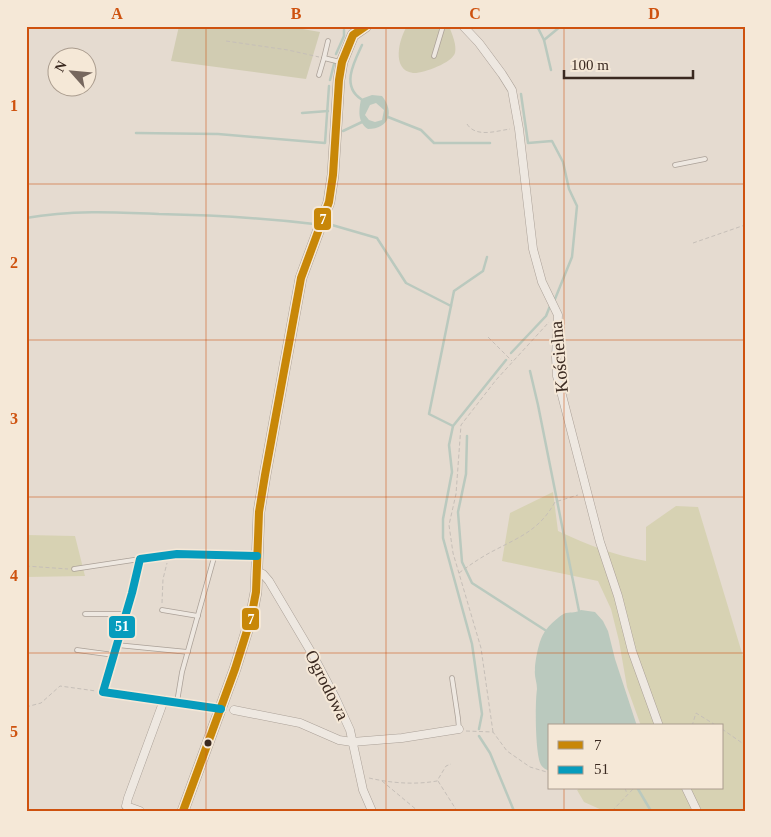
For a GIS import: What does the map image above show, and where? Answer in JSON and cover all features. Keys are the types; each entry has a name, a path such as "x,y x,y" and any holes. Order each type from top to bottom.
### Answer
{"street":[{"path":"183,811 236,669 251,618 256,592 259,512 301,278 329,202 334,175 339,80 342,62 352,31 366,26"},
{"name":"Kościelna","path":"464,26 479,43 512,90 519,128 534,248 542,282 556,315 558,315 557,376 600,542 618,596 632,651 658,724"},
{"path":"221,708 104,692 140,559 168,555 215,554 257,556"},
{"name":"Ogrodowa","path":"257,572 263,574 269,581 314,657 335,697 350,730 363,790 372,811"},
{"path":"140,811 126,806 164,700"},
{"path":"234,710 300,723 340,740 352,742 402,738 459,730"},
{"path":"687,790 697,811"}],"lane":[{"path":"434,56 443,26"},
{"path":"319,75 328,41"},
{"path":"324,58 342,62"},
{"path":"675,165 705,159"},
{"path":"176,702 215,554"},
{"path":"74,569 140,559"},
{"path":"162,610 198,616"},
{"path":"85,614 126,614"},
{"path":"117,645 188,652"},
{"path":"77,650 114,655"},
{"path":"452,678 459,730"}],"path":[{"path":"226,41 288,50 324,58"},
{"path":"467,124 471,130 478,133 519,128"},
{"path":"693,243 745,225"},
{"path":"548,772 530,767 507,751 493,732 481,648 458,573 449,525 456,494 461,425 496,380 556,315"},
{"path":"488,337 513,361"},
{"path":"458,573 494,550 519,539 537,526 548,515 555,502 587,492"},
{"path":"162,610 163,579 168,555"},
{"path":"26,567 74,569"},
{"path":"26,707 41,703 60,686 104,692"},
{"path":"693,724 696,713 714,724"},
{"path":"459,730 493,732"},
{"path":"724,730 745,745"},
{"path":"360,776 400,783 426,783 437,781 446,766 452,764"},
{"path":"381,780 418,811"},
{"path":"437,781 457,811"},
{"path":"626,790 628,795"},
{"path":"612,811 632,790"}],"shaded area":[{"path":"179,26 285,26 320,32 306,79 171,61"},
{"path":"407,26 449,26 455,47 453,57 443,64 423,72 413,73 406,71 399,60 399,53 401,38"},
{"path":"372,95 382,96 389,113 385,123 368,129 364,126 360,119 361,99","holes":["376,103 384,110 382,120 375,122 369,120 365,115 370,105"]},
{"path":"553,492 558,531 601,549 646,561 646,527 676,506 698,507 745,663 745,811 604,811 584,802 577,790 724,790 724,724 640,724 627,687 611,609 598,581 502,561 510,513"},
{"path":"26,535 75,536 85,576 26,577"},
{"path":"581,610 595,612 603,621 608,631 636,724 548,724 548,770 541,765 538,750 535,672 537,656 545,631 557,618 566,613"}],"waterway":[{"path":"537,26 544,40 551,70"},
{"path":"544,40 561,26"},
{"path":"336,54 344,36 344,30"},
{"path":"361,99 355,94 350,81 353,66 362,45"},
{"path":"330,80 334,64"},
{"path":"136,133 218,134 325,143 329,86"},
{"path":"521,94 528,143 552,141 563,162 569,189 577,206 572,257 555,299"},
{"path":"302,113 328,111"},
{"path":"388,117 421,130 434,143 490,143"},
{"path":"343,131 362,122"},
{"path":"26,218 43,215 109,212 237,217 314,224"},
{"path":"332,225 377,238 406,283 451,306"},
{"path":"453,426 429,414 454,291 483,271 487,257"},
{"path":"511,353 546,316 550,306"},
{"path":"479,729 482,714 472,644 443,538 443,519 452,472 449,445 453,426 506,360"},
{"path":"530,371 579,611"},
{"path":"467,436 466,474 458,512 462,562 472,583 545,630"},
{"path":"479,736 490,753 514,811"},
{"path":"639,790 651,811"}],"transit line":[{"name":"7","path":"183,811 235,669 251,618 256,592 259,512 301,278 329,202 342,62 353,35 366,26"},
{"name":"51","path":"221,709 103,692 140,559 177,554 257,556"}]}
